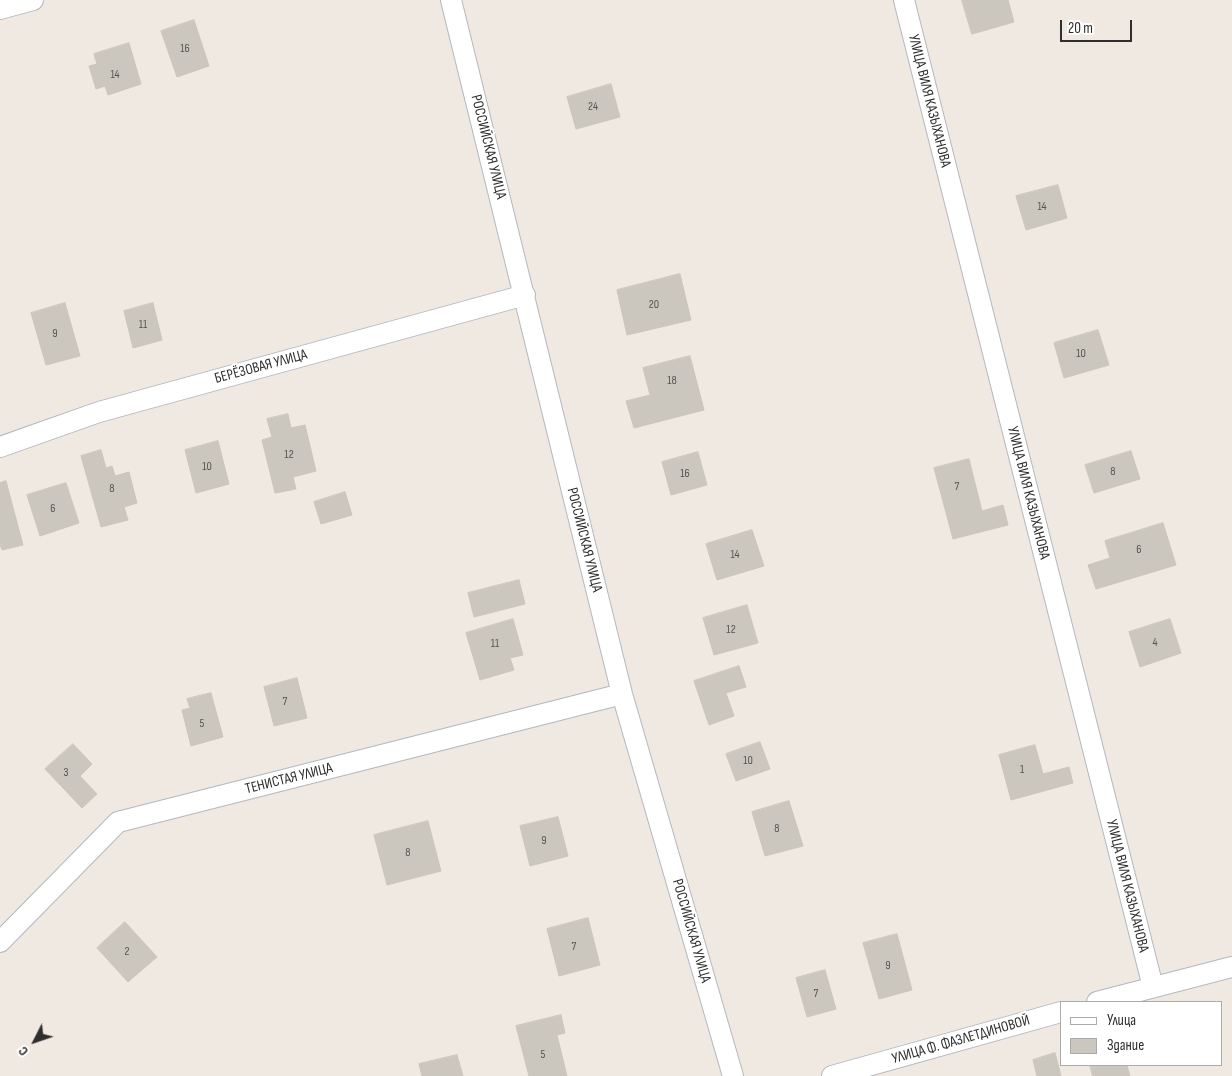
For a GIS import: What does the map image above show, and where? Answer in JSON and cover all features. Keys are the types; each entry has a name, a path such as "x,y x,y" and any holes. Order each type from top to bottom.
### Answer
{"street":[{"path":"0,9 33,0"},
{"name":"РОССИЙСКАЯ УЛИЦА","path":"451,0 622,694 733,1076"},
{"name":"УЛИЦА ВИЛЯ КАЗЫХАНОВА","path":"904,0 1153,987"},
{"name":"БЕРЁЗОВАЯ УЛИЦА","path":"0,446 99,412 525,295"},
{"name":"ТЕНИСТАЯ УЛИЦА","path":"0,942 118,822 622,694"},
{"path":"1101,1001 1232,967"},
{"name":"УЛИЦА Ф. ФАЗЛЕТДИНОВОЙ","path":"832,1076 1060,1012"}],"building":[{"path":"962,0 1008,0 1014,22 972,34"},
{"path":"194,20 209,66 177,77 161,31"},
{"path":"129,43 141,84 108,95 105,86 96,89 89,66 97,64 94,54"},
{"path":"611,84 620,117 576,129 567,97"},
{"path":"1058,185 1067,218 1026,230 1016,196"},
{"path":"680,274 691,320 627,335 617,290"},
{"path":"65,303 80,356 46,365 31,313"},
{"path":"153,303 162,340 133,348 124,311"},
{"path":"1098,330 1109,365 1064,378 1054,343"},
{"path":"690,356 704,410 634,428 626,401 650,395 643,368"},
{"path":"288,414 291,428 305,425 316,471 293,477 296,489 275,493 262,440 272,437 267,419"},
{"path":"218,441 229,484 196,493 185,450"},
{"path":"101,450 106,468 112,466 115,476 129,472 137,503 124,507 128,520 101,527 81,456"},
{"path":"1131,451 1140,479 1094,493 1085,465"},
{"path":"698,452 707,485 671,495 662,462"},
{"path":"969,459 982,511 1003,505 1008,525 953,539 934,468"},
{"path":"6,481 23,545 2,550 0,544 0,483"},
{"path":"66,483 79,523 40,536 27,495"},
{"path":"345,492 352,515 321,524 314,502"},
{"path":"1163,523 1176,565 1096,589 1088,565 1110,558 1105,541"},
{"path":"752,530 764,566 717,580 706,544"},
{"path":"519,580 525,604 474,617 468,593"},
{"path":"747,605 758,643 714,655 703,618"},
{"path":"513,619 523,655 510,658 514,670 480,680 466,633"},
{"path":"1170,619 1181,653 1140,667 1129,632"},
{"path":"739,666 746,687 726,693 734,716 709,725 694,681"},
{"path":"297,678 307,718 274,726 264,687"},
{"path":"211,693 223,737 191,746 182,710 190,708 187,699"},
{"path":"760,742 770,769 736,781 726,754"},
{"path":"73,744 92,764 80,776 97,794 82,808 45,769"},
{"path":"1035,745 1043,774 1069,767 1073,783 1011,800 999,755"},
{"path":"789,801 803,846 765,856 752,812"},
{"path":"558,817 568,856 530,866 520,826"},
{"path":"428,821 441,871 387,885 374,835"},
{"path":"588,918 600,965 559,976 547,929"},
{"path":"125,922 157,957 128,982 97,948"},
{"path":"897,934 912,990 879,999 863,943"},
{"path":"825,970 836,1009 807,1017 796,978"},
{"path":"561,1015 565,1033 557,1035 567,1076 529,1076 516,1026"},
{"path":"1055,1053 1061,1076 1037,1076 1033,1060"},
{"path":"457,1055 463,1076 422,1076 419,1064"},
{"path":"1090,1066 1127,1066 1130,1076 1093,1076"}]}
